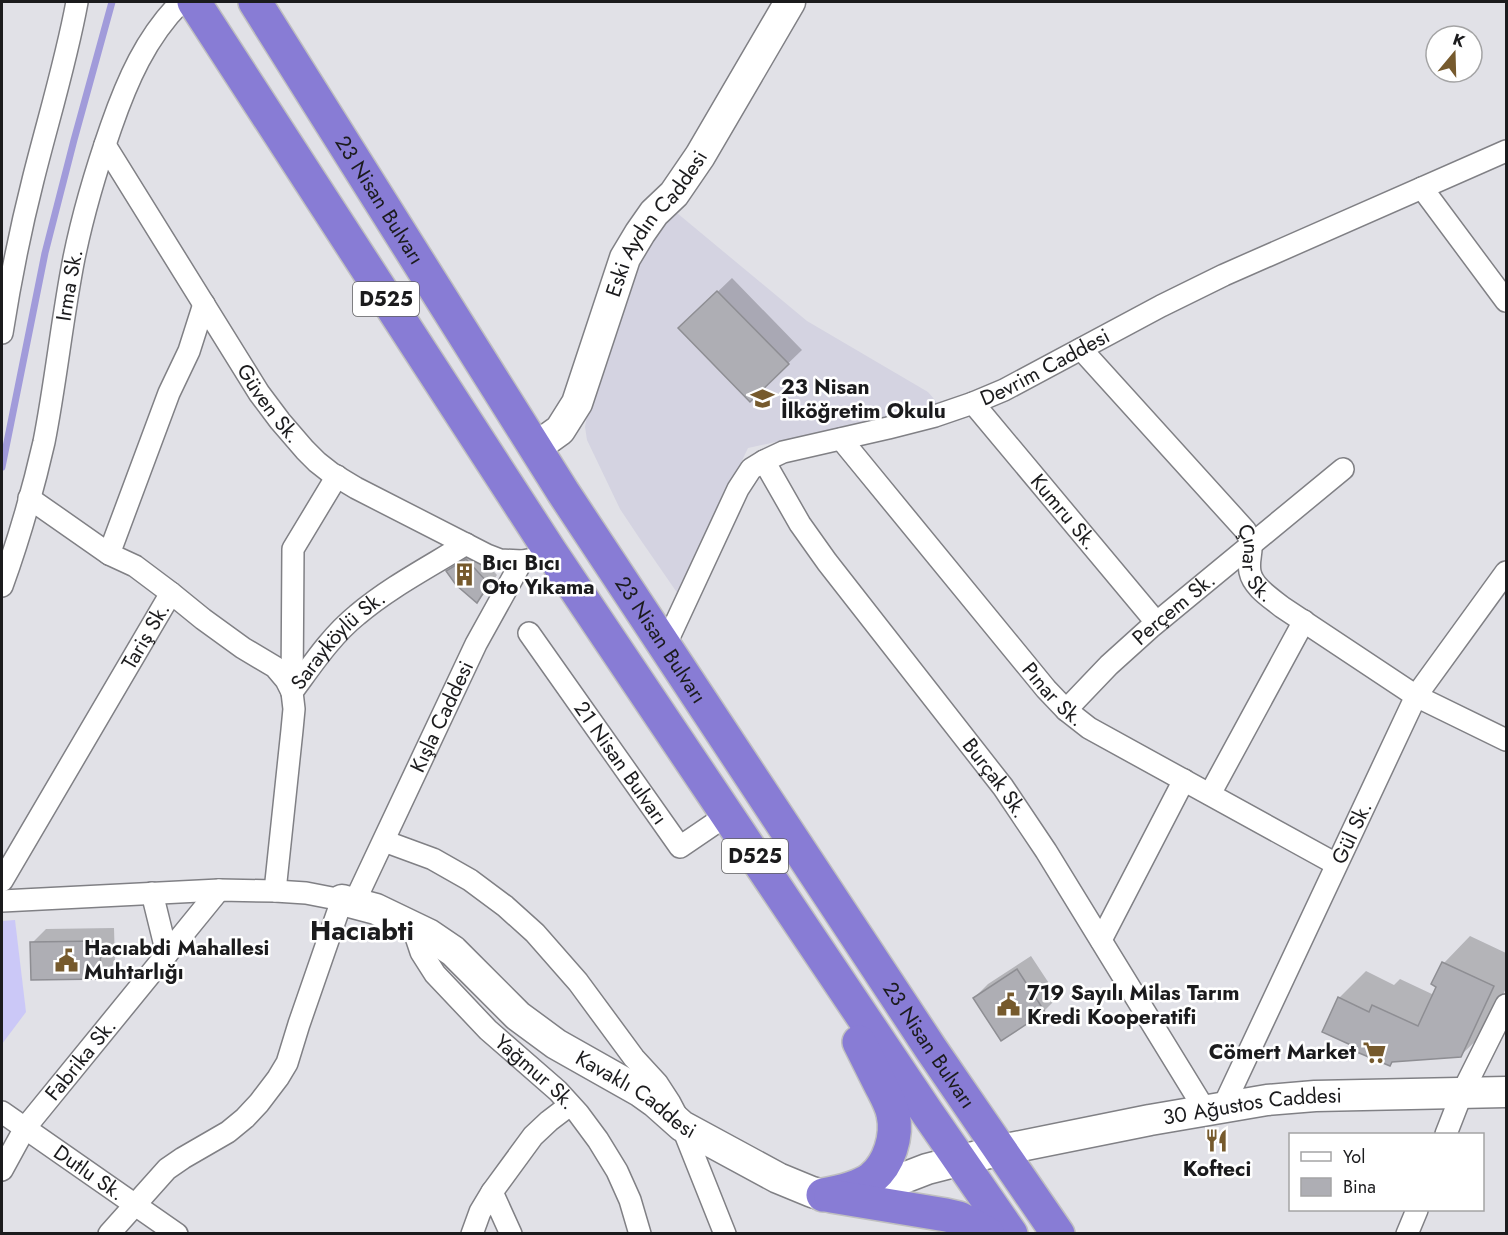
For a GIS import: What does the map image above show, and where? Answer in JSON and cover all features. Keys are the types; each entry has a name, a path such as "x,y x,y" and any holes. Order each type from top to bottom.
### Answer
{"highway":[{"name":"23 Nisan Bulvarı","path":"194,2 536,556 727,815 960,1160"},
{"name":"23 Nisan Bulvarı","path":"255,2 535,448 1000,1150"},
{"path":"797,918 890,1104 894,1117 893,1143 889,1154 873,1178 854,1187 823,1195"},
{"name":"D525","path":"1000,1150 1058,1233"},
{"name":"D525","path":"960,1160 1011,1233"},
{"path":"823,1195 946,1215 959,1218 988,1233"}],"street":[{"path":"2,333 23,220 69,47 77,2"},
{"name":"Irma Sk.","path":"2,585 44,441 74,258 95,174 124,92 141,55 181,2"},
{"name":"Eski Aydın Caddesi","path":"535,448 560,430 578,403 625,258 654,213 674,194 700,156 790,2"},
{"name":"Güven Sk.","path":"105,145 259,393 280,421 317,462 356,488 487,555 500,560 536,556"},
{"name":"Devrim Caddesi","path":"664,646 738,489 751,469 764,461 783,452 935,416 973,403 1004,390 1224,275 1506,152"},
{"path":"1422,188 1506,301"},
{"path":"109,554 169,393 189,351 204,304"},
{"name":"Çınar Sk.","path":"1081,349 1245,530 1252,548 1250,572 1254,582 1266,594 1416,696 1506,740"},
{"name":"Kumru Sk.","path":"973,403 1156,622"},
{"name":"Pınar Sk.","path":"842,439 1046,689 1066,710 1089,728 1336,864"},
{"name":"Burçak Sk.","path":"764,461 800,524 827,562 1003,787 1101,940 1214,1109"},
{"name":"Perçem Sk.","path":"1066,710 1109,665 1156,622 1343,469"},
{"path":"292,692 293,549 337,476"},
{"name":"Tariş Sk.","path":"2,881 171,593 135,567 109,554 29,498"},
{"name":"Sarayköylü Sk.","path":"275,891 294,709 292,692 338,633 357,615 383,595 466,544"},
{"name":"Kışla Caddesi","path":"109,1233 167,1169 228,1132 260,1102 278,1078 287,1063 299,1024 348,902 384,841 476,644 536,556"},
{"name":"Gül Sk.","path":"1214,1109 1336,864 1416,696 1506,572"},
{"path":"171,593 203,620 275,667 292,692"},
{"path":"1210,794 1304,621"},
{"name":"21 Nisan Bulvarı","path":"529,633 680,847 727,815"},
{"path":"1101,940 1184,780"},
{"path":"384,841 433,859 470,880 505,906 535,933 578,982 670,1103 682,1126 724,1233"},
{"path":"2,901 219,890 306,893 348,902"},
{"name":"Fabrika Sk.","path":"2,1170 25,1128 219,890"},
{"path":"152,893 167,954"},
{"name":"Kavaklı Caddesi","path":"348,902 376,909 428,934 453,951 518,1016 537,1031 641,1092 682,1126 789,1183 823,1195 838,1196 870,1191 927,1169 960,1160"},
{"name":"Yağmur Sk.","path":"412,925 421,952 435,974 488,1030 558,1091 598,1140 617,1171 630,1200 640,1233"},
{"path":"1446,1133 1462,1092 1506,1005"},
{"name":"30 Ağustos Caddesi","path":"960,1160 1150,1120 1267,1100 1315,1096 1506,1092"},
{"path":"472,1233 480,1212 492,1192 533,1136 570,1105"},
{"name":"Dutlu Sk.","path":"2,1112 177,1233"},
{"path":"492,1192 511,1233"},
{"path":"1407,1233 1416,1211"}],"shaded area":[{"name":"23 Nisan İlköğretim Okulu","path":"671,208 807,321 928,392 940,406 748,448 678,594 620,509 587,440 585,427 588,410 641,252"},
{"path":"15,920 26,1012 2,1044 2,921"}],"building":[{"path":"717,291 789,364 750,402 678,328"},
{"name":"Bıcı Bıcı Oto Yıkama","path":"466,559 489,584 477,603 456,585 446,571"},
{"name":"Hacıabdi Mahallesi Muhtarlığı","path":"100,941 101,979 31,980 30,942"},
{"path":"1442,962 1494,986 1461,1057 1392,1062 1390,1066 1352,1050 1353,1046 1322,1032 1338,997 1369,1012 1372,1005 1418,1026 1436,987 1431,984"},
{"name":"719 Sayılı Milas Tarım Kredi Kooperatifi","path":"1017,969 1045,1012 1001,1041 973,998"}],"waterway":[{"path":"2,467 45,253 112,2"}],"place":[{"name":"23 Nisan İlköğretim Okulu","path":"763,399"},
{"name":"Bıcı Bıcı Oto Yıkama","path":"464,575"},
{"name":"Hacıabdi Mahallesi Muhtarlığı","path":"66,960"},
{"name":"719 Sayılı Milas Tarım Kredi Kooperatifi","path":"1009,1005"},
{"name":"Cömert Market","path":"1374,1052"},
{"name":"Kofteci","path":"1217,1141"}],"district":[{"name":"Hacıabti","path":"362,931"}]}
